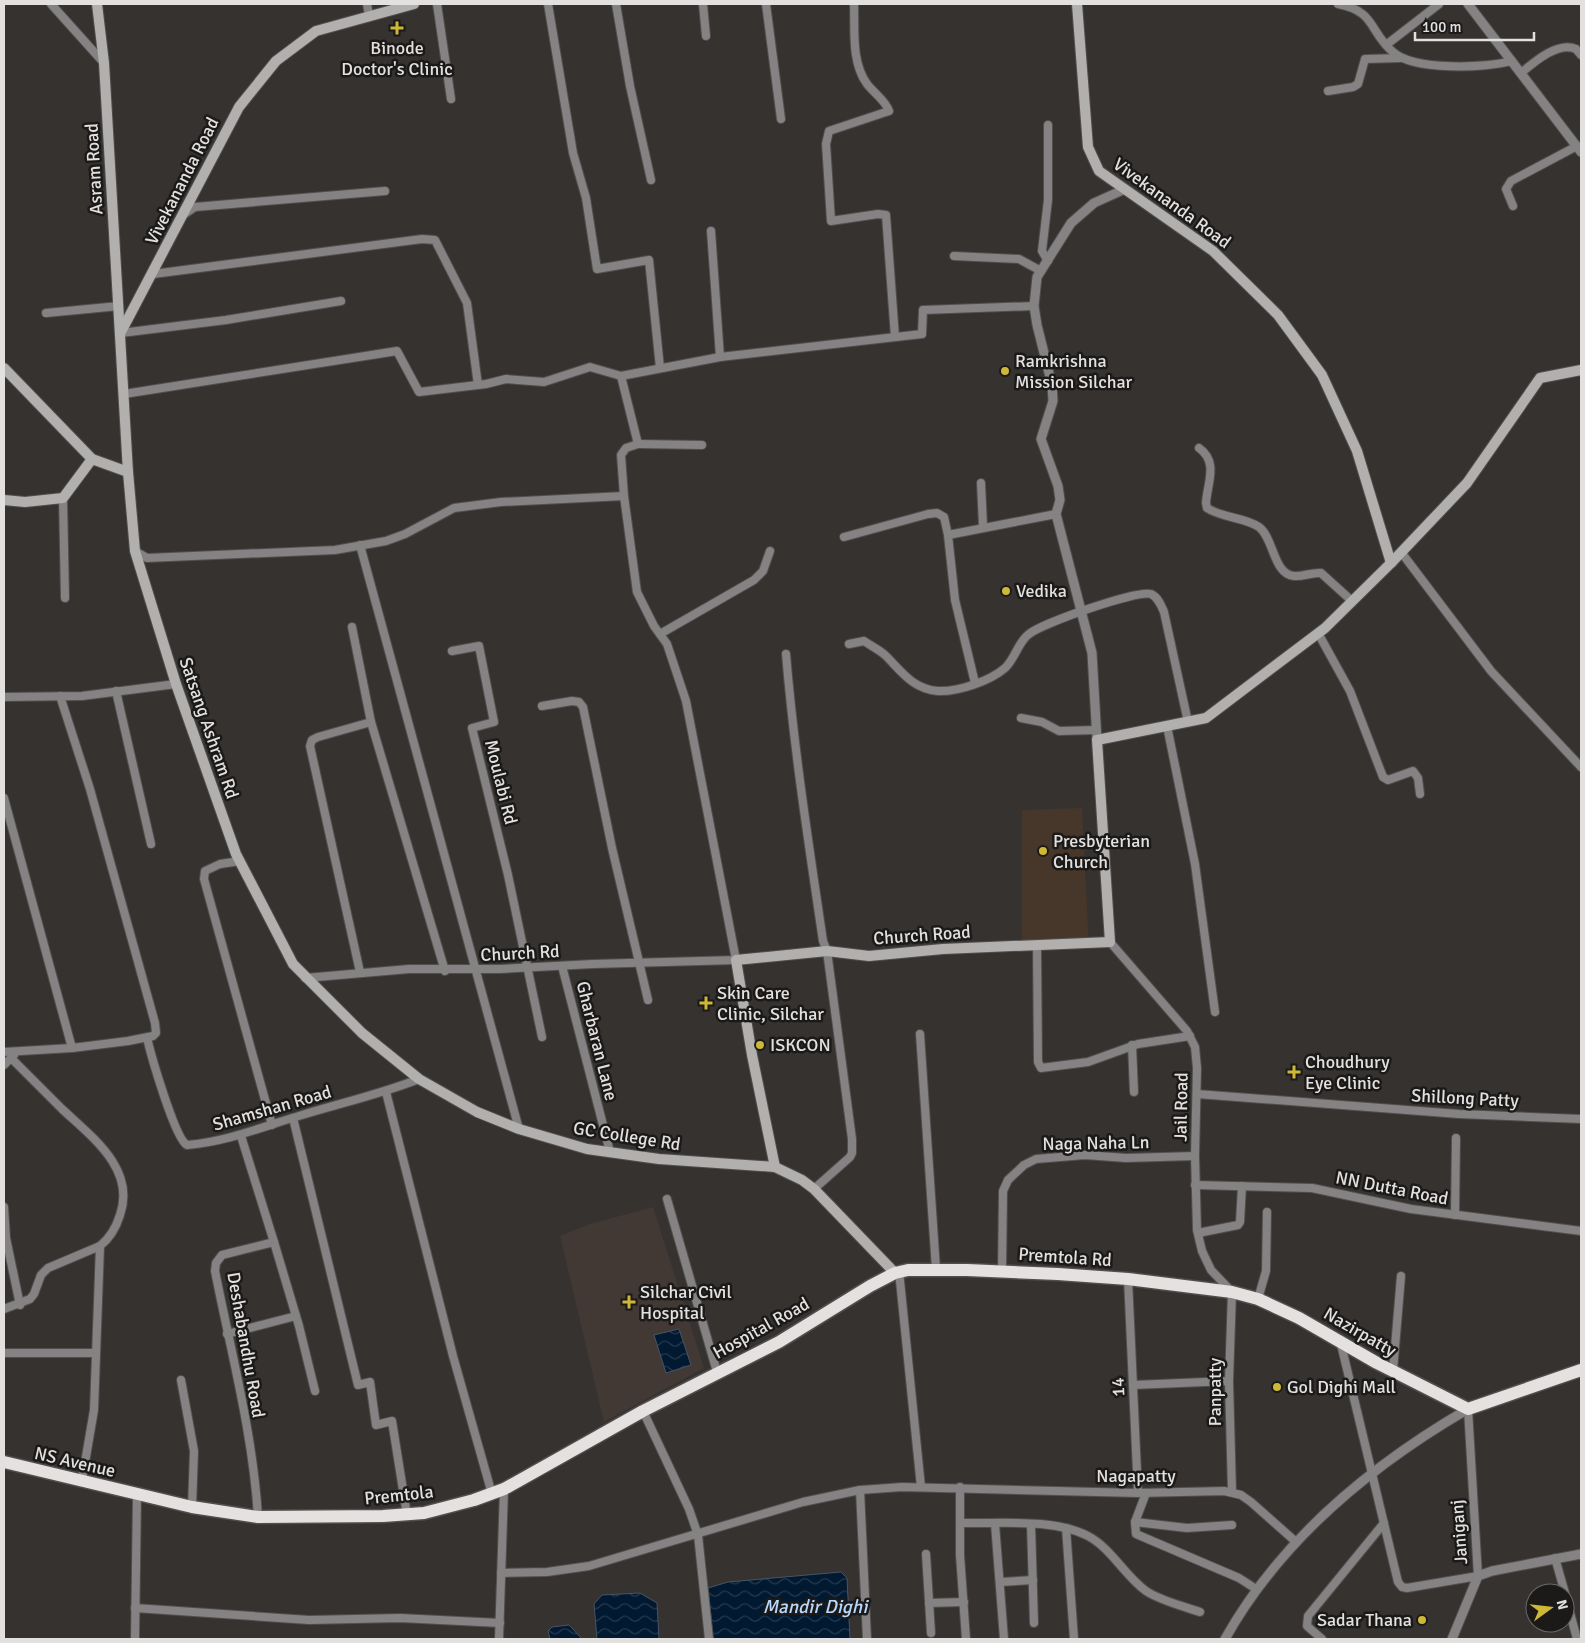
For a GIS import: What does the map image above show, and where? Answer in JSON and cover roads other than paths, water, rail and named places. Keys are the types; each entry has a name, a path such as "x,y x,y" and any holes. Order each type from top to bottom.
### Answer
{"highway":[{"name":"Premtola Rd","path":"897,1272 936,1269 1002,1271 1128,1279 1232,1292"},
{"name":"Hospital Road","path":"642,1411 779,1342 840,1303 897,1272"},
{"name":"Nazirpatty","path":"1232,1292 1258,1300 1340,1340 1393,1371 1468,1409"},
{"path":"1468,1409 1581,1370"},
{"name":"Premtola","path":"137,1495 192,1507 258,1517 407,1515 442,1508 504,1489 642,1411"},
{"name":"NS Avenue","path":"4,1462 137,1495"}],"main road":[{"name":"Asram Road","path":"97,4 104,63 121,333"},
{"name":"Vivekananda Road","path":"121,333 239,107 276,61 316,31 414,4"},
{"name":"Vivekananda Road","path":"1077,4 1088,147 1099,171 1213,251 1278,315 1322,375 1358,451 1391,563"},
{"path":"4,368 92,459 128,472 121,333"},
{"path":"1110,942 1096,735 1167,726 1206,718 1318,633 1391,563 1467,483 1540,378 1581,370"},
{"path":"4,500 25,502 63,498 92,459"},
{"name":"Satsang Ashram Rd","path":"128,472 135,551 176,684 240,862 293,964 305,978"},
{"name":"Church Road","path":"736,960 827,951 869,956 943,949 1110,942"},
{"path":"736,960 752,1055 775,1167"},
{"name":"GC College Rd","path":"305,978 362,1033 419,1079 477,1112 519,1129 587,1149 666,1160 775,1167 802,1180 814,1189 897,1272"}],"street":[{"path":"51,4 104,63"},
{"path":"367,4 369,16"},
{"path":"438,4 452,100"},
{"path":"548,4 573,153 586,198 597,269 649,260 660,368"},
{"path":"616,4 630,86 651,180"},
{"path":"704,4 706,36"},
{"path":"766,4 781,119"},
{"path":"854,4 856,56 860,71 867,84 887,105 889,111 829,131 826,144 831,221 878,214 886,215 895,337"},
{"path":"1338,4 1354,8 1365,15 1386,45 1401,58"},
{"path":"1386,45 1439,4"},
{"path":"1468,4 1579,150 1511,181 1506,189 1513,206"},
{"path":"1521,73 1540,58 1567,47 1576,49 1581,55"},
{"path":"1328,91 1353,88 1358,84 1365,59 1401,58 1410,61 1484,67 1512,61"},
{"path":"1048,125 1048,200 1042,251 1048,260"},
{"path":"1021,718 1042,722 1058,731 1096,735 1092,652 1056,514 1060,500 1058,486 1041,439 1053,401 1052,385 1036,325 1034,306 1037,277 1071,223 1094,203 1125,189"},
{"path":"183,215 195,207 385,191"},
{"path":"711,231 720,357"},
{"path":"152,274 377,245 435,240 467,303 478,385"},
{"path":"954,256 1018,259 1041,271"},
{"path":"121,333 226,320 341,301"},
{"path":"46,313 119,306"},
{"path":"124,394 397,351 419,392 478,385 506,379 544,382 590,367 621,376 720,357 922,334 923,310 1034,306"},
{"path":"621,376 638,444"},
{"path":"702,445 638,444 626,448 621,455 624,496 637,592 667,644 686,701 736,960"},
{"path":"1199,448 1207,454 1210,460 1211,473 1206,503 1207,508 1257,525 1265,532 1282,569 1288,574 1295,576 1321,573 1352,601"},
{"path":"981,483 983,526"},
{"path":"135,551 147,558 335,550 386,541 405,534 454,508 501,502 624,496"},
{"path":"63,498 65,598"},
{"path":"844,537 928,514 937,513 944,517 948,535 955,600 975,683"},
{"path":"948,535 983,526 1056,514"},
{"path":"360,545 474,970 519,1129"},
{"path":"660,634 754,580 763,571 770,550"},
{"path":"1401,552 1491,671 1581,767"},
{"path":"849,644 864,641 885,655 914,685 938,691 961,688 989,678 1006,668 1028,634 1049,624 1129,596 1149,594 1155,596 1164,612 1188,722"},
{"path":"352,627 370,722 444,971"},
{"path":"1318,633 1350,691 1383,777 1388,780 1412,771 1418,778 1420,794"},
{"name":"Moulabi Rd","path":"452,651 479,646 494,722 472,728 528,968"},
{"path":"786,654 807,830 823,941 827,951 853,1147 850,1157 814,1189"},
{"path":"4,697 60,696 176,684"},
{"path":"116,691 151,844"},
{"path":"9,1060 30,1049 72,1048 148,1038 156,1033 155,1023 90,789 60,696"},
{"path":"542,706 572,701 579,702 584,707 612,848 648,1000"},
{"path":"360,972 310,746 312,740 318,737 370,722"},
{"path":"1167,726 1195,864 1215,1012"},
{"path":"4,798 72,1048"},
{"path":"240,862 211,867 205,871 204,879 272,1125"},
{"name":"Jail Road","path":"1110,942 1190,1036 1196,1053 1195,1185 1198,1233 1202,1252 1211,1270 1232,1292"},
{"path":"1037,946 1038,1066 1041,1068 1088,1062 1132,1045 1190,1036"},
{"name":"Church Rd","path":"305,978 409,969 444,971 736,960"},
{"name":"Gharbaran Lane","path":"562,966 610,1152"},
{"path":"528,968 542,1037"},
{"path":"920,1034 936,1269"},
{"name":"Shamshan Road","path":"148,1038 173,1122 183,1143 196,1144 242,1136 293,1118 386,1092 419,1079"},
{"path":"1132,1045 1134,1092"},
{"path":"4,1052 9,1060 112,1159 119,1172 125,1194 123,1206 111,1235 100,1246 48,1268 41,1275 34,1294 4,1309"},
{"path":"386,1092 453,1356 492,1494"},
{"name":"Shillong Patty","path":"1197,1094 1459,1114 1581,1119"},
{"path":"293,1118 358,1385 370,1382 376,1425 392,1421 407,1515"},
{"path":"242,1136 296,1316 315,1392"},
{"path":"1455,1215 1456,1138"},
{"name":"Naga Naha Ln","path":"1002,1271 1003,1192 1008,1180 1028,1162 1061,1156 1126,1158 1195,1156"},
{"name":"NN Dutta Road","path":"1195,1185 1312,1188 1392,1206 1581,1232"},
{"path":"1198,1233 1238,1225 1240,1222 1242,1186"},
{"path":"667,1200 717,1372"},
{"path":"4,1207 4,1223 19,1302"},
{"path":"1258,1300 1266,1271 1267,1212"},
{"name":"Deshabandhu Road","path":"258,1517 250,1448 216,1271 218,1258 226,1253 274,1242"},
{"path":"82,1480 94,1410 100,1246"},
{"path":"897,1272 921,1487"},
{"path":"1393,1371 1400,1276"},
{"name":"14","path":"1128,1279 1133,1384 1142,1493"},
{"name":"Panpatty","path":"1232,1292 1229,1381 1232,1492"},
{"path":"227,1334 296,1316"},
{"path":"1340,1340 1370,1473 1398,1582 1402,1587 1407,1588 1478,1576"},
{"path":"4,1354 96,1352"},
{"path":"181,1380 194,1451 192,1507"},
{"path":"1133,1384 1229,1381"},
{"path":"1225,1639 1256,1589 1295,1541 1370,1473 1418,1438 1468,1409"},
{"name":"Janiganj","path":"1468,1409 1478,1576 1492,1571 1581,1554"},
{"path":"642,1411 689,1509 698,1535 709,1639"},
{"path":"960,1486 966,1639"},
{"name":"Nagapatty","path":"501,1573 546,1572 589,1566 698,1535 803,1502 860,1490 921,1487 960,1486 1142,1493 1218,1490 1232,1492 1251,1502 1295,1541"},
{"path":"499,1639 504,1489"},
{"path":"860,1490 867,1639"},
{"path":"1142,1493 1134,1531 1140,1537 1222,1570 1256,1589"},
{"path":"135,1639 137,1495"},
{"path":"1135,1522 1187,1528 1232,1525"},
{"path":"960,1523 1066,1528 1096,1541 1120,1568 1146,1591 1200,1612"},
{"path":"1322,1639 1308,1626 1308,1616 1384,1523"},
{"path":"995,1524 1004,1639"},
{"path":"1031,1525 1034,1623"},
{"path":"1066,1528 1074,1639"},
{"path":"926,1554 931,1633"},
{"path":"1555,1558 1562,1583"},
{"path":"1452,1639 1478,1576"},
{"path":"1000,1582 1033,1580"},
{"path":"929,1603 964,1602"},
{"path":"135,1608 309,1620 400,1618 500,1623"}],"water":[{"path":"679,1329 691,1365 666,1373 654,1335"},
{"name":"Mandir Dighi","path":"841,1572 847,1578 850,1639 713,1639 708,1588 728,1582"},
{"path":"640,1593 657,1603 659,1639 597,1639 594,1604 602,1595"},
{"path":"569,1625 582,1639 550,1639 548,1631 552,1627"}],"place":[{"name":"Binode Doctor's Clinic","path":"397,28"},
{"name":"Ramkrishna Mission Silchar","path":"1005,371"},
{"name":"Vedika","path":"1006,591"},
{"name":"Presbyterian Church","path":"1043,851"},
{"name":"Skin Care Clinic, Silchar","path":"706,1003"},
{"name":"ISKCON","path":"760,1045"},
{"name":"Choudhury Eye Clinic","path":"1294,1072"},
{"name":"Silchar Civil Hospital","path":"629,1302"},
{"name":"Gol Dighi Mall","path":"1277,1387"},
{"name":"Sadar Thana","path":"1422,1620"}]}
